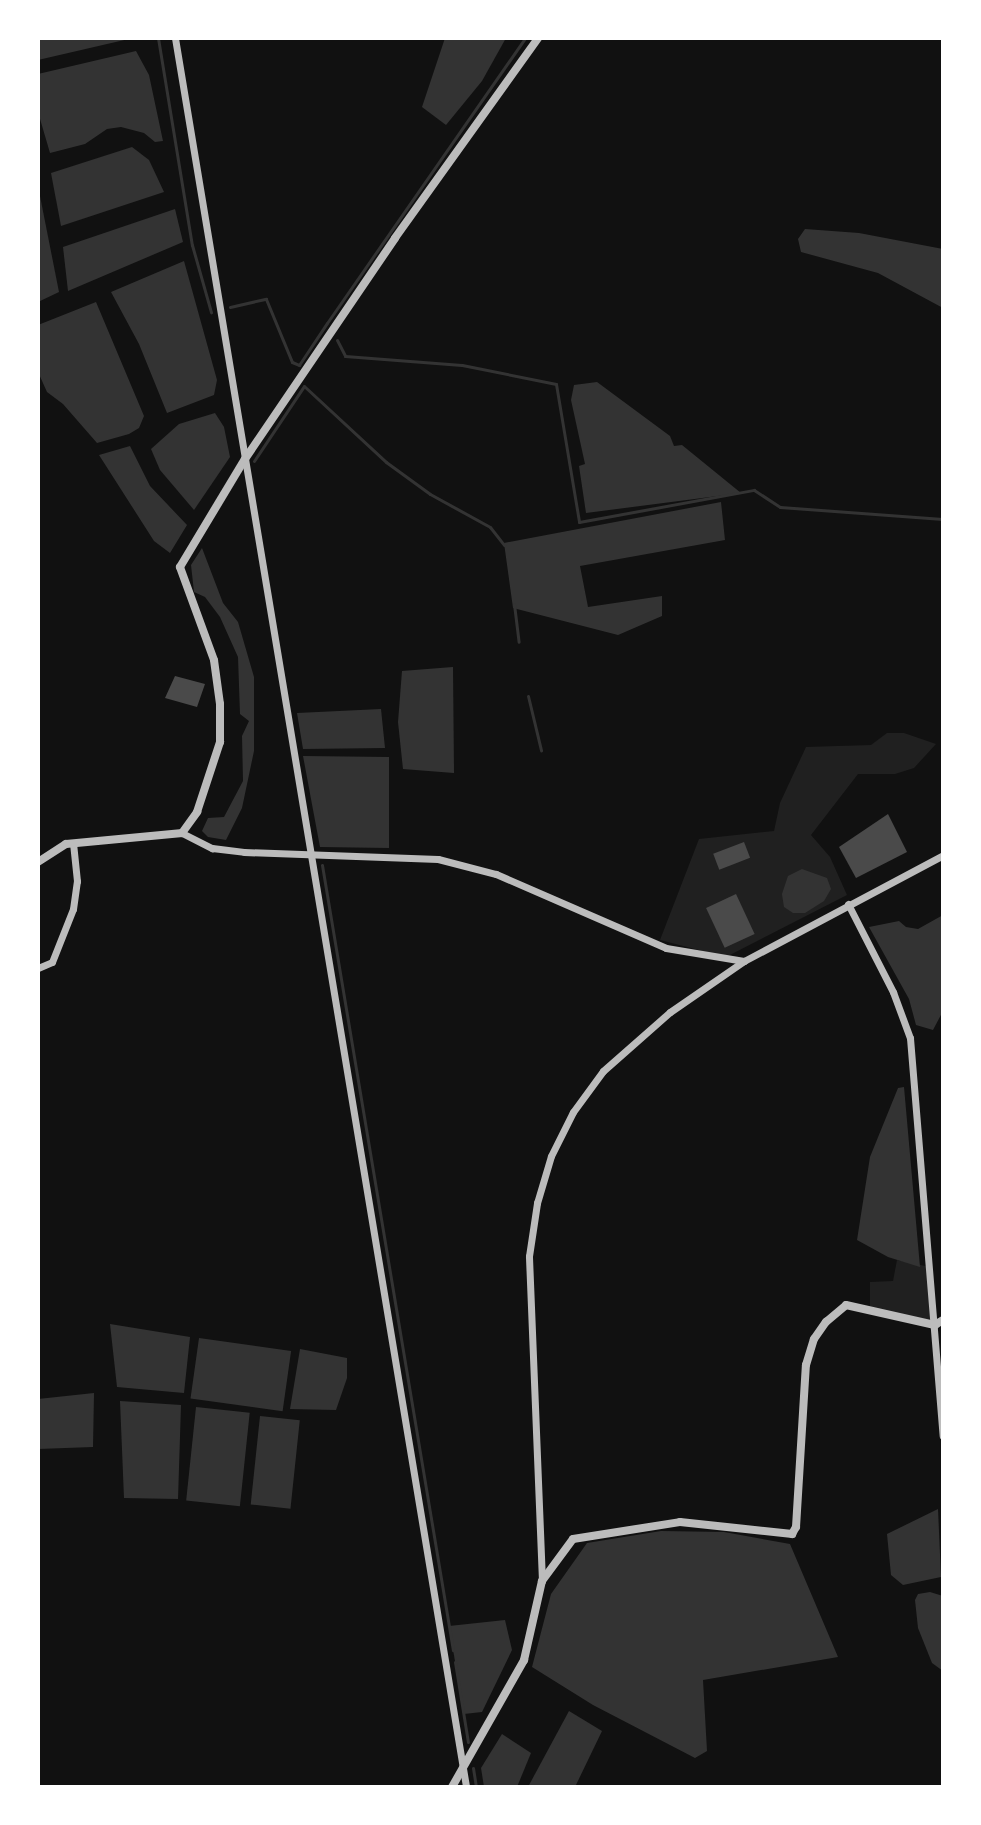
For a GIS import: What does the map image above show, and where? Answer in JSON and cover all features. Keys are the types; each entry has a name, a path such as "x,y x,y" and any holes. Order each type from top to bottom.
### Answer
{"street":[{"path":"175,38 466,1787"},
{"path":"182,833 197,812 211,776 220,729 214,660 180,567 245,459 395,238 538,38"},
{"path":"38,862 66,844 182,833 212,848 311,857 352,854 438,859 496,874 666,948 744,961"},
{"path":"38,968 52,962 73,909 77,881 73,844"},
{"path":"452,1787 524,1660 542,1581 529,1256 537,1203 551,1156 573,1112 603,1071 670,1012 744,961 943,855"},
{"path":"848,904 893,992 910,1038 939,1322 943,1436"},
{"path":"542,1581 573,1539 680,1522 784,1536 792,1534 796,1527 806,1365 820,1330 846,1305 939,1322"}],"shaded area":[{"path":"38,38 133,38 38,60"},
{"path":"445,38 506,38 482,81 446,125 422,107"},
{"path":"136,51 149,75 163,141 155,142 144,133 121,127 107,129 85,144 50,153 38,112 38,74"},
{"path":"132,147 149,160 164,192 61,226 51,173"},
{"path":"38,186 59,292 38,302"},
{"path":"175,209 183,242 68,291 63,247"},
{"path":"805,229 859,233 943,249 943,308 878,273 801,252 798,239"},
{"path":"184,261 217,380 214,395 167,413 139,344 111,292"},
{"path":"96,302 144,416 139,428 129,434 97,443 63,404 47,392 38,372 38,325"},
{"path":"597,382 670,436 674,446 682,445 741,493 586,513 579,466 585,464 571,400 574,385"},
{"path":"215,413 224,427 230,457 194,510 160,470 151,449 179,424"},
{"path":"130,446 150,486 187,525 170,553 154,541 99,455"},
{"path":"721,502 725,540 580,566 588,607 662,596 662,616 618,635 513,608 504,543"},
{"path":"202,548 223,603 238,622 254,677 254,751 242,808 226,840 208,837 202,831 208,818 224,817 243,781 242,736 249,721 240,714 238,657 220,617 205,597 194,592 191,565"},
{"path":"453,667 454,773 403,769 398,722 402,671"},
{"path":"381,709 385,748 303,749 297,713"},
{"path":"887,733 904,733 936,744 914,768 895,774 858,774 811,835 830,857 847,895 726,957 660,940 699,839 774,831 780,803 806,747 871,745"},
{"path":"303,756 389,757 389,848 320,847"},
{"path":"802,869 827,878 831,889 824,901 805,913 793,913 784,907 782,894 788,876"},
{"path":"943,915 943,1011 933,1030 916,1025 909,999 869,927 899,921 906,927 918,929"},
{"path":"904,1087 920,1267 888,1257 857,1240 870,1157 898,1088"},
{"path":"897,1260 930,1267 935,1325 870,1308 870,1282 893,1281"},
{"path":"110,1324 190,1337 184,1393 117,1387"},
{"path":"199,1338 291,1351 283,1411 191,1398"},
{"path":"300,1349 347,1358 347,1378 336,1410 290,1409"},
{"path":"94,1393 93,1447 38,1449 38,1399"},
{"path":"120,1401 181,1405 178,1499 124,1498"},
{"path":"196,1407 250,1413 240,1506 186,1500"},
{"path":"260,1416 300,1420 290,1509 251,1505"},
{"path":"938,1509 941,1577 903,1585 891,1575 887,1534"},
{"path":"661,1531 724,1532 790,1544 838,1657 703,1680 707,1751 695,1758 593,1705 532,1667 551,1594 587,1543"},
{"path":"930,1592 943,1596 943,1671 932,1663 918,1628 915,1600 918,1594"},
{"path":"505,1620 512,1650 482,1712 464,1714 449,1626"},
{"path":"569,1711 602,1731 575,1787 528,1787"},
{"path":"502,1734 531,1753 517,1787 484,1787 481,1768"}],"building":[{"path":"175,676 205,684 197,707 165,698"},
{"path":"888,814 907,852 856,878 839,847"},
{"path":"744,842 750,858 719,870 713,854"},
{"path":"736,894 755,934 725,948 706,908"}],"waterway":[{"path":"158,38 192,245 211,312"},
{"path":"327,323 525,38"},
{"path":"230,307 266,299 292,362 299,365 327,323"},
{"path":"337,340 345,356 462,365 556,384 579,522 754,490 780,507 943,519"},
{"path":"254,461 304,386 386,462 430,494 490,527 504,545"},
{"path":"514,604 519,642"},
{"path":"528,696 541,750"},
{"path":"322,865 453,1650"},
{"path":"455,1662 468,1742"},
{"path":"473,1768 476,1787"}]}
